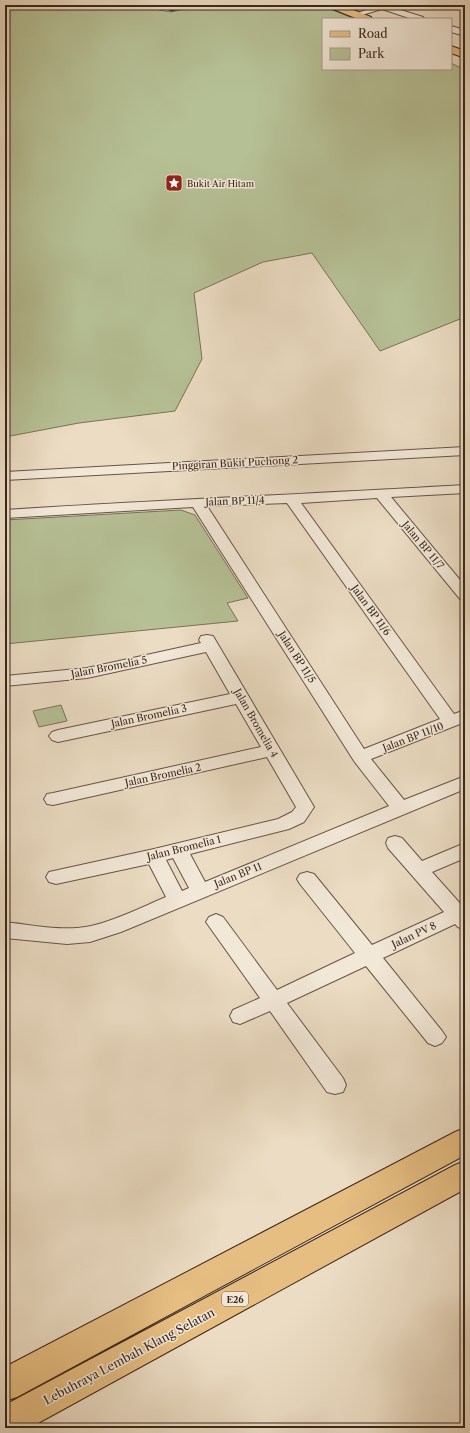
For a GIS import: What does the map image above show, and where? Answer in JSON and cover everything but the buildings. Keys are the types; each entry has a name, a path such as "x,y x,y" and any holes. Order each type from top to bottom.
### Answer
{"highway":[{"path":"5,1385 465,1141"},
{"name":"Lebuhraya Lembah Klang Selatan","path":"5,1423 465,1174"}],"main road":[{"path":"332,5 343,7 366,17"},
{"path":"452,50 464,57"},
{"path":"452,53 464,57"}],"street":[{"path":"366,17 382,6 417,18"},
{"path":"452,28 465,33"},
{"name":"Pinggiran Bukit Puchong 2","path":"5,476 465,451"},
{"name":"Jalan BP 11/4","path":"5,514 465,489"},
{"name":"Jalan BP 11/7","path":"381,494 465,596"},
{"name":"Jalan BP 11/6","path":"291,499 458,719"},
{"name":"Jalan BP 11/5","path":"198,503 360,757 402,808"},
{"name":"Jalan Bromelia 5","path":"5,681 87,673 209,643"},
{"name":"Jalan Bromelia 4","path":"209,643 305,807"},
{"name":"Jalan Bromelia 3","path":"58,736 241,697"},
{"name":"Jalan BP 11/10","path":"360,757 458,719"},
{"name":"Jalan Bromelia 2","path":"53,799 272,750"},
{"name":"Jalan BP 11","path":"5,930 67,936 90,934 114,927 465,782"},
{"name":"Jalan Bromelia 1","path":"56,877 154,856 283,824 298,818 305,807"},
{"name":"Jalan PV 8","path":"240,1016 369,956 462,918 395,843"},
{"path":"178,850 200,891"},
{"path":"419,870 465,850"},
{"path":"154,856 178,901"},
{"path":"307,879 435,1037"},
{"path":"216,922 336,1085"}],"green space":[{"path":"21,5 133,5 171,12 202,5 320,5 352,18 322,18 322,70 452,70 452,64 465,70 465,317 380,351 312,253 263,262 194,293 202,359 175,411 79,423 5,437 5,7"},
{"path":"181,510 195,515 248,598 227,603 238,621 5,644 5,520"},
{"path":"61,705 67,721 39,727 33,711"}],"place":[{"name":"Bukit Air Hitam","path":"174,183"}]}
